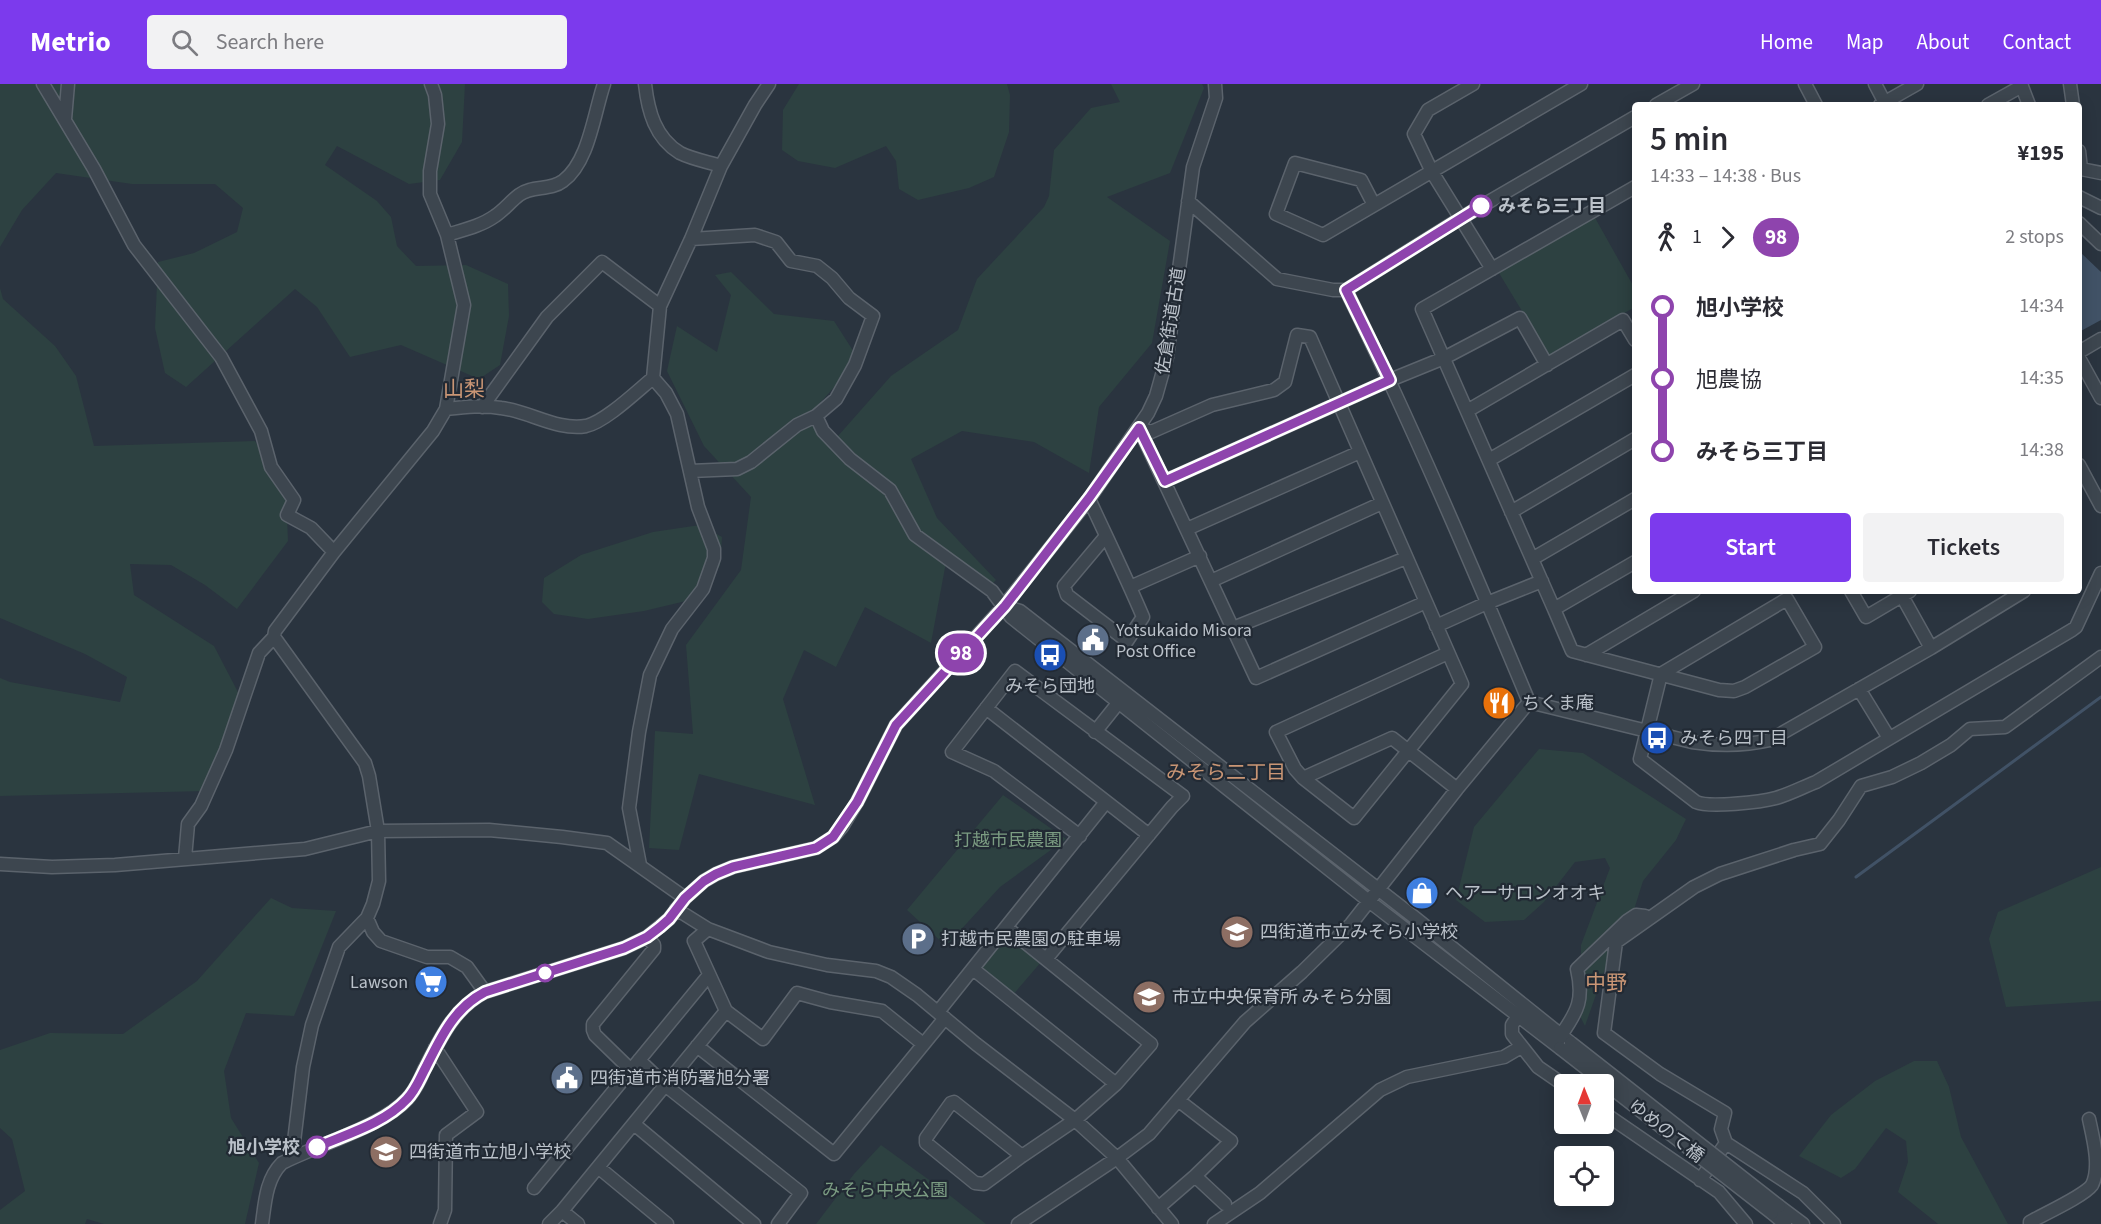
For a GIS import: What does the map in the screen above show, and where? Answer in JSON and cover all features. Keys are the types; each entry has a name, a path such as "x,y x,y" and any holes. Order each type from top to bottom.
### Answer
{"street":[{"path":"43,84 94,169 134,245 221,357 261,431 271,467 294,500 287,515 311,528 333,552"},
{"path":"65,121 68,84"},
{"path":"185,858 188,824 201,806 226,750 260,653 274,637 275,631 333,552 433,431 446,409 464,305 447,235 430,194 430,171 438,124 437,104 431,84"},
{"path":"447,235 476,226 494,217 521,193 554,186 564,181 586,147 604,84"},
{"path":"645,84 647,107 661,136 681,153 721,166"},
{"path":"446,409 482,406 502,408 560,424 586,426 596,422 624,402 653,378 660,306 721,166 769,84"},
{"name":"佐倉街道古道","path":"262,1224 270,1180 274,1171 282,1163 374,1122 401,1105 417,1085 435,1048 455,1015 473,998 485,992 624,948 647,937 669,919 685,898 704,881 733,867 816,848 833,837 857,802 896,725 1005,606 1089,498 1139,428 1156,396 1167,357 1192,167 1216,98 1215,84"},
{"path":"1473,84 1428,110 1414,134 1431,172 1492,269"},
{"path":"1374,205 1360,180 1295,163 1276,214 1323,235 1581,84"},
{"path":"1805,84 1814,102"},
{"path":"1875,84 1882,102"},
{"path":"1886,102 1917,84"},
{"path":"2070,84 2073,102"},
{"path":"1993,102 2021,85 2028,102"},
{"path":"1661,102 1686,86"},
{"path":"1188,201 1277,279 1333,290 1346,290 1461,218 1632,119"},
{"path":"2082,169 2101,173"},
{"path":"1632,189 1422,309 1572,651 1661,674 1719,690 1734,691 1815,647 1787,599 1661,674 1640,759 1703,805 1775,798 1816,782 2072,630 2076,627 2101,573"},
{"path":"2082,198 2101,208"},
{"path":"2082,226 2101,244"},
{"path":"690,471 737,469 751,462 797,424 816,416 836,399 855,365 873,316 849,297 832,278 817,266 791,261 776,242 755,235 691,239"},
{"path":"482,406 548,317 602,262 660,306"},
{"path":"1346,290 1390,380 1529,702"},
{"path":"1165,481 1444,358 1520,318 1547,365"},
{"path":"1467,411 1623,320 1632,335"},
{"path":"1139,428 1151,432 1212,405 1274,390 1285,382 1297,335 1310,337 1462,684 1354,818 1303,778 1295,769 1276,732 1448,653"},
{"path":"2082,350 2101,339"},
{"path":"2082,363 2101,398"},
{"path":"1489,460 1632,377"},
{"path":"639,865 629,808 639,732 650,675 672,629 703,589 714,558 714,549 698,507 676,414 666,393 653,378"},
{"path":"816,416 823,431 850,459 890,490 915,535 992,591 1011,617 1370,902 1518,1016 1564,1042"},
{"path":"1139,428 1256,678 1426,602"},
{"path":"1511,512 1632,442"},
{"path":"1187,529 1360,452"},
{"path":"2082,471 2101,506"},
{"path":"1089,498 1143,617 1126,640 1067,595 1064,586 1106,536"},
{"path":"1532,560 1632,501"},
{"path":"1211,581 1382,503"},
{"path":"1130,587 1200,556"},
{"path":"1233,628 1406,558"},
{"path":"1554,609 1632,564"},
{"path":"1436,626 1542,581"},
{"path":"1586,655 1689,594"},
{"path":"1853,594 1866,617 1906,594 1931,648"},
{"path":"1529,702 1692,742 1712,745 1770,740 1931,648 2019,594"},
{"path":"1005,606 1020,611 1379,891 1564,1042"},
{"path":"274,637 365,763 371,784 378,831 379,881 373,904 367,918 339,947 312,1025 303,1067 292,1158"},
{"path":"1834,1224 1803,1193 1726,1143 1721,1129 1725,1113 1660,1074 1604,1033 1616,942 1694,887 1720,874 1820,844 1839,820 1860,786 1892,777 1921,763 1970,729 2005,728 2101,657"},
{"path":"1046,959 1183,796 1015,671 952,752 994,771 1080,836"},
{"path":"1859,689 1889,738"},
{"path":"1095,732 1119,702"},
{"path":"1018,1224 1149,1134 1245,1022 1302,972 1351,924 1529,702"},
{"path":"986,708 1149,835"},
{"path":"1303,778 1392,738 1457,789"},
{"path":"697,1046 834,1154 924,1044 973,969 1106,802"},
{"path":"0,864 52,867 115,865 304,849 378,831 489,830 607,843 685,898"},
{"path":"676,909 708,929 769,952 827,965 876,971 891,977 912,991 1075,1120 1117,1158 1172,1224"},
{"path":"1564,1042 1579,1007 1582,988 1577,969 1627,921 1636,915 1647,918"},
{"path":"367,918 373,932 381,941 427,957 450,957 467,967 485,992"},
{"path":"1006,927 1152,1044 1116,1084 1075,1120 1022,1156 992,1180 980,1185 926,1143 926,1138 951,1102 954,1102 1022,1156"},
{"path":"708,929 694,941 726,1011 763,1039 797,993 830,1002 882,1011 924,1044"},
{"path":"647,937 654,945 654,950 593,1024 592,1030 595,1035 665,1085 801,1193 778,1224"},
{"path":"973,969 1116,1084"},
{"path":"534,1188 709,975"},
{"path":"912,991 921,980"},
{"path":"549,1224 726,1011"},
{"path":"1518,1016 1512,1025 1512,1034 1538,1066 1554,1078"},
{"name":"ゆめのて橋","path":"1564,1042 1775,1210"},
{"path":"1214,1224 1260,1193 1380,1090 1407,1077 1504,1057 1521,1047"},
{"path":"435,1048 477,1112 446,1135 445,1210 440,1224"},
{"path":"1158,1208 1231,1141 1178,1100"},
{"path":"2030,1224 2092,1185 2096,1174 2097,1153 2089,1119"},
{"path":"1614,1120 1726,1199 1746,1224"},
{"path":"634,1124 754,1224"},
{"path":"1700,1180 1726,1143"},
{"path":"598,1167 667,1224"},
{"path":"1195,1176 1225,1204"},
{"path":"1775,1210 1785,1224"},
{"path":"1775,1210 1803,1224"},
{"path":"562,1211 578,1224"}],"green space":[{"path":"0,84 465,84 462,142 440,180 409,184 337,146 325,165 377,201 391,217 397,246 416,266 466,265 508,284 509,316 500,365 479,379 401,345 350,357 317,307 295,289 186,387 165,373 155,328 158,262 194,253 237,232 243,208 215,184 132,184 56,173 22,210 0,247"},
{"path":"799,84 1007,84 1010,95 1009,132 994,177 969,188 918,200 899,189 896,161 886,146 835,168 798,161 782,150 783,110"},
{"path":"1111,84 1202,84 1204,88 1170,173 1107,197 1170,241 1152,343 1099,407 1089,473 1034,442 962,431 911,459 937,518 996,580 988,588 947,557 931,643 865,607 836,667 804,650 783,699 815,805 699,774 679,850 649,848 655,731 693,734 686,645 741,570 751,497 704,446 667,371 677,326 717,352 731,295 715,275 731,272 774,314 834,321 859,360 818,405 830,445 891,376 958,330 977,279 1044,207 1049,196 1054,150 1091,108 1120,102"},
{"path":"1594,216 1632,284 1632,309 1549,356 1499,273"},
{"path":"0,288 3,299 55,346 76,376 94,446 255,441 286,494 288,541 237,609 205,585 171,565 130,564 134,595 214,646 240,696 205,791 0,796 0,678 10,682 120,702 127,677 85,654 0,618"},
{"path":"700,525 722,537 720,566 690,600 644,611 588,619 554,614 542,602 544,578 581,555 653,532"},
{"path":"1539,749 1583,753 1686,819 1676,840 1643,881 1633,913 1611,952 1585,1026 1581,1018 1581,945 1610,868 1605,858 1575,862 1544,902 1524,920 1485,922 1456,900 1474,827"},
{"name":"打越市民農園","path":"1003,795 1066,839 1000,887 946,946 907,910"},
{"path":"2101,867 2101,1001 2006,1007 1989,939 1998,912"},
{"path":"271,898 292,908 336,911 294,1016 246,1013 224,1071 231,1118 259,1163 245,1224 104,1224 87,1219 85,1224 0,1224 0,1210 25,1191 12,1139 0,1128 0,1050 50,1033 123,1034 197,981"},
{"path":"1007,934 1042,961 1012,996 978,968"},
{"path":"1914,1061 1937,1061 1949,1087 1961,1137 2008,1224 1938,1224 1898,1192 1908,1162 1906,1141 1886,1128 1855,1169 1841,1178 1799,1156 1831,1115 1875,1081"},
{"name":"みそら中央公園","path":"881,1145 986,1224 816,1224 854,1174"}],"water":[{"path":"2082,254 2101,272 2101,320 2082,330"}],"waterway":[{"path":"1856,877 2101,697"}],"bus line":[{"name":"98","path":"317,1147 374,1122 401,1105 417,1085 447,1025 473,998 485,992 624,948 647,937 660,927 685,898 704,881 716,874 733,867 816,848 833,837 857,802 896,725 1005,606 1089,498 1139,428 1165,481 1390,380 1346,290 1481,206"}],"place":[{"name":"みそら三丁目","path":"1481,206"},
{"name":"Yotsukaido Misora Post Office","path":"1093,640"},
{"name":"みそら団地","path":"1050,655"},
{"name":"ちくま庵","path":"1499,703"},
{"name":"みそら四丁目","path":"1657,738"},
{"name":"ヘアーサロンオオキ","path":"1422,893"},
{"name":"四街道市立みそら小学校","path":"1237,932"},
{"name":"打越市民農園の駐車場","path":"918,939"},
{"name":"Lawson","path":"431,982"},
{"name":"市立中央保育所 みそら分園","path":"1149,997"},
{"name":"四街道市消防署旭分署","path":"567,1078"},
{"name":"旭小学校","path":"317,1147"},
{"name":"四街道市立旭小学校","path":"386,1152"}],"district":[{"name":"山梨","path":"464,389"},
{"name":"みそら二丁目","path":"1226,773"},
{"name":"中野","path":"1606,983"}]}
